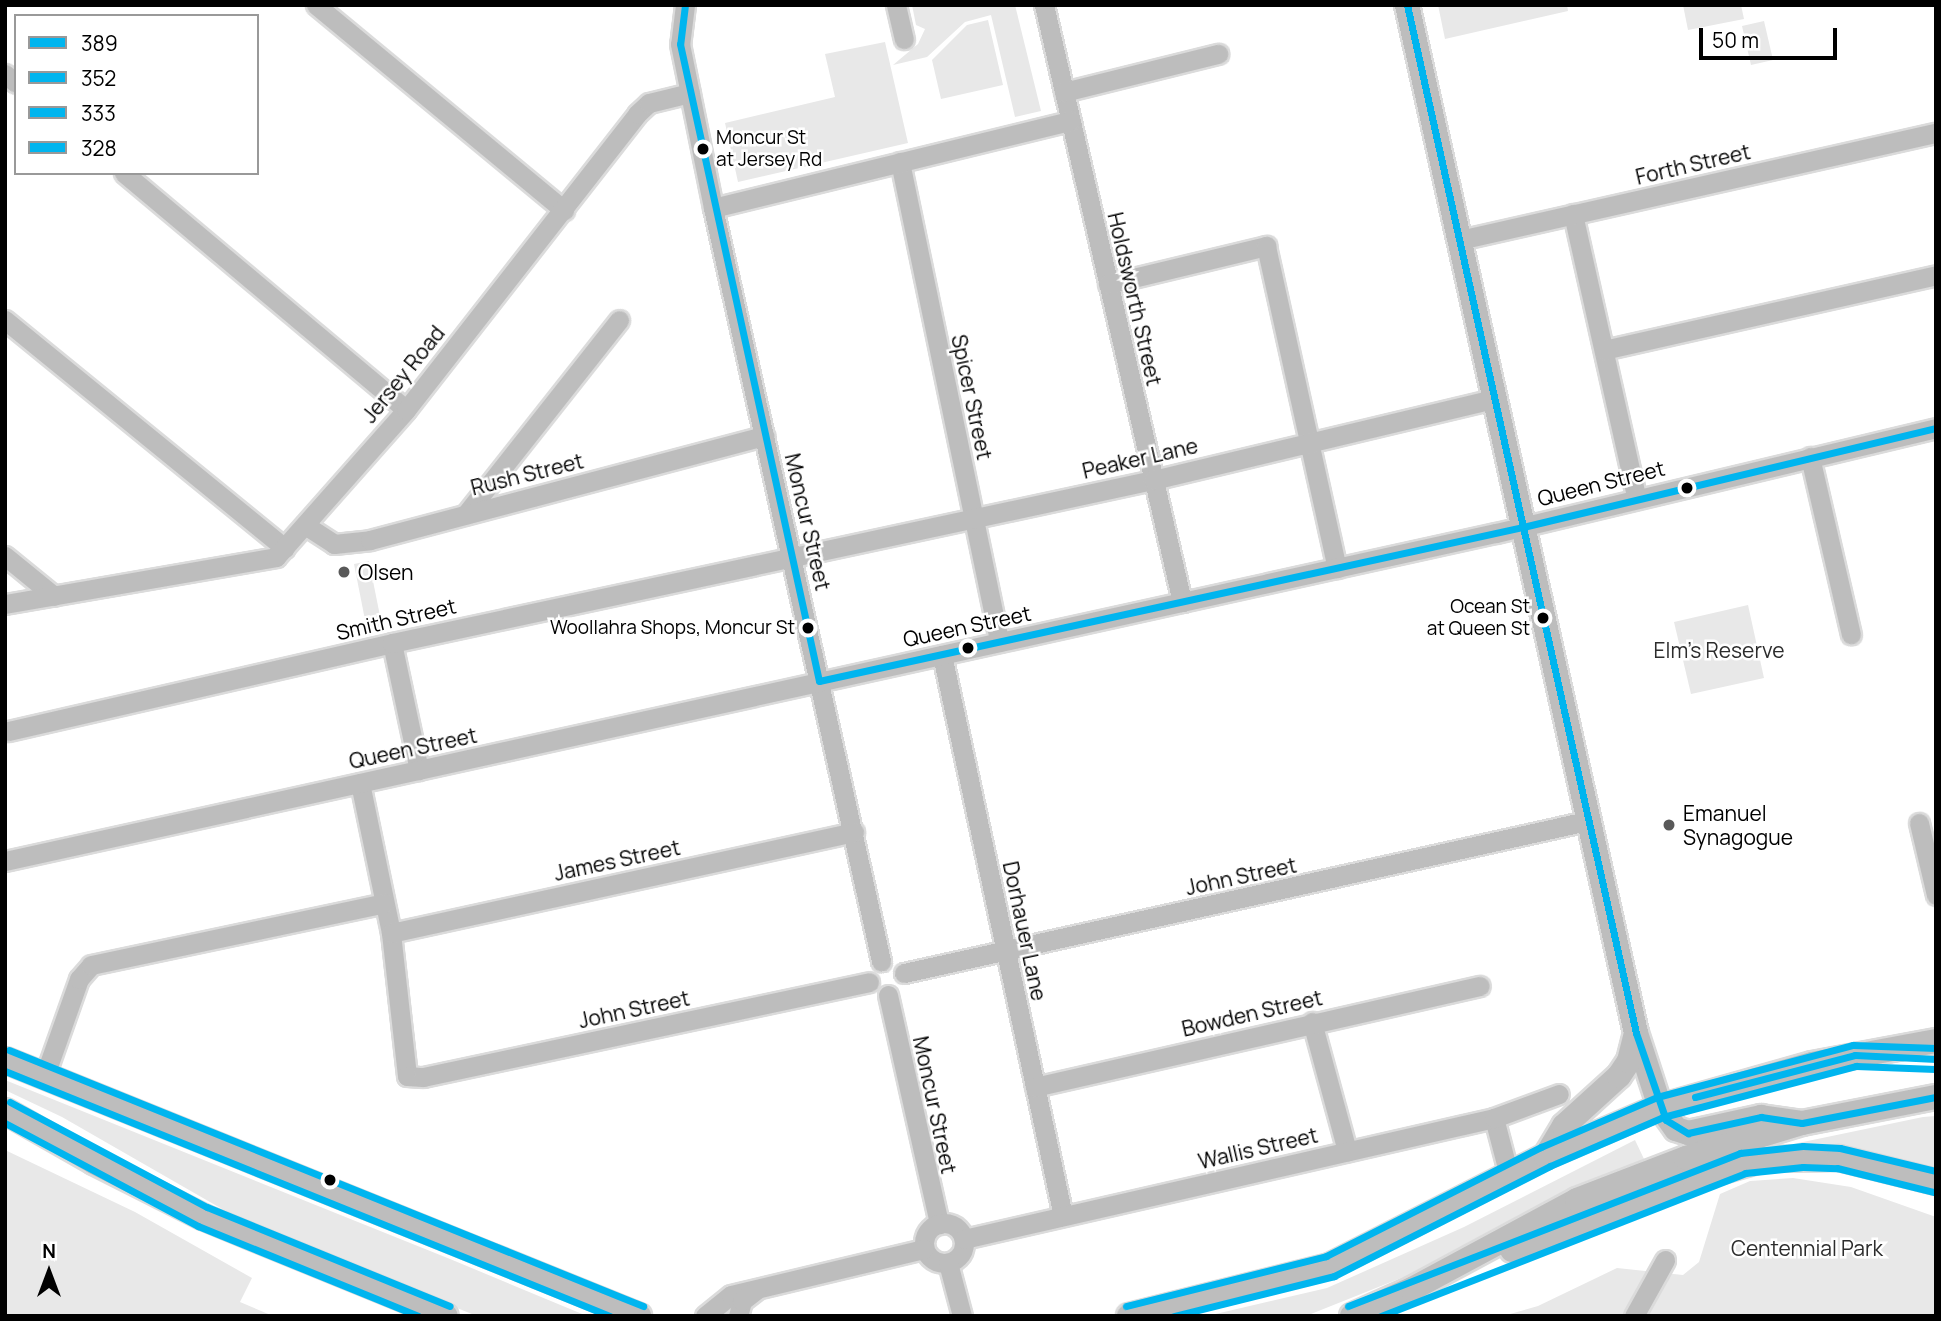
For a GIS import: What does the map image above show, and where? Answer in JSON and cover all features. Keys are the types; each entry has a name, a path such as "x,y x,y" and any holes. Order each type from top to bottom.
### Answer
{"main road":[{"path":"1407,5 1587,821 1636,1033 1660,1107 1676,1129 1688,1133 1761,1117 1802,1123"},
{"path":"1546,1156 1564,1126 1619,1076 1629,1061 1636,1033"},
{"path":"1129,1316 1330,1266 1546,1156 1660,1107 1855,1055 1936,1041"},
{"path":"1855,1055 1910,1061 1936,1059"},
{"path":"5,1060 639,1316"},
{"path":"1412,1289 1577,1200 1686,1158 1802,1123 1936,1097"},
{"path":"5,1111 94,1162 203,1217 446,1316"},
{"path":"5,1129 94,1162"},
{"path":"1352,1316 1412,1289 1694,1179 1752,1161 1839,1158 1936,1182"}],"street":[{"path":"316,5 564,210"},
{"path":"685,5 680,44 690,93"},
{"path":"896,5 904,39"},
{"name":"Holdsworth Street","path":"1044,5 1182,602"},
{"path":"1064,92 1218,54"},
{"name":"Jersey Road","path":"5,604 269,560 285,548 406,410 649,103 690,93"},
{"name":"Moncur Street","path":"690,93 713,208 794,558 881,961"},
{"path":"713,208 1071,121"},
{"name":"Forth Street","path":"1460,240 1936,133"},
{"name":"Spicer Street","path":"900,162 999,642"},
{"path":"126,175 406,410"},
{"path":"1573,214 1636,497"},
{"path":"1108,284 1266,246 1337,568"},
{"path":"1604,350 1936,275"},
{"path":"5,320 285,548"},
{"path":"466,514 619,320"},
{"name":"Peaker Lane","path":"794,558 1153,480 1494,399"},
{"name":"Queen Street","path":"5,861 1523,527 1636,497 1936,428"},
{"name":"Rush Street","path":"305,525 334,544 347,545 765,436"},
{"path":"1810,457 1851,634"},
{"path":"5,556 54,596"},
{"name":"Smith Street","path":"8,731 392,643 794,558"},
{"path":"392,643 419,770"},
{"name":"Dorhauer Lane","path":"942,654 1063,1216"},
{"path":"360,783 391,933"},
{"name":"John Street","path":"904,973 1587,821"},
{"path":"1919,823 1936,895"},
{"name":"James Street","path":"391,933 854,832"},
{"path":"45,1075 79,979 91,965 384,903"},
{"name":"John Street","path":"391,933 407,1076 423,1077 869,982"},
{"path":"881,961 895,962 904,973 903,985 888,995 875,991 869,982 871,970 881,961"},
{"name":"Bowden Street","path":"1035,1087 1480,986"},
{"name":"Moncur Street","path":"888,995 939,1224"},
{"path":"1312,1022 1347,1151"},
{"name":"Wallis Street","path":"964,1239 1494,1118 1559,1094"},
{"path":"1494,1118 1509,1175"},
{"path":"939,1224 952,1224 964,1239 959,1257 948,1263 931,1259 924,1249 928,1230 939,1224"},
{"path":"705,1316 719,1300 924,1249"},
{"path":"1634,1316 1665,1260"},
{"path":"948,1263 962,1316"},
{"path":"738,1316 742,1301 756,1290"}],"green space":[{"path":"912,5 1015,5 1041,111 1015,117 991,15 965,22 927,57 893,65 918,44 925,29 916,25"},
{"path":"1438,5 1567,5 1568,11 1445,39"},
{"path":"1683,5 1741,5 1744,19 1688,30"},
{"path":"988,20 1003,85 941,99 932,60 967,25"},
{"path":"1764,21 1773,60 1751,65 1742,26"},
{"path":"885,42 908,143 738,182 725,123 835,97 825,54"},
{"path":"369,561 382,626 367,630 354,564"},
{"name":"Elm's Reserve","path":"1748,605 1764,678 1691,694 1674,622"},
{"path":"5,1080 587,1316 477,1316 250,1225 62,1117 5,1090"},
{"path":"1936,1116 1936,1176 1779,1147 1923,1117"},
{"path":"1635,1140 1644,1159 1421,1270 1306,1316 1207,1316 1327,1288 1464,1227"},
{"path":"5,1150 135,1212 252,1278 240,1302 273,1316 5,1316"},
{"name":"Centennial Park","path":"1793,1178 1851,1187 1936,1217 1936,1316 1503,1316 1538,1306 1617,1268 1683,1275 1699,1262 1720,1194 1750,1181"}],"transit line":[{"name":"389","path":"685,5 680,44 819,681"},
{"name":"328","path":"1407,5 1523,527 1936,428"},
{"name":"389","path":"1523,527 1636,1033 1666,1120 1688,1133 1761,1117 1802,1123 1936,1097"},
{"name":"389","path":"819,681 1523,527"},
{"name":"333","path":"1126,1306 1326,1256 1541,1147 1657,1097 1853,1045 1936,1048"},
{"name":"333","path":"9,1050 643,1306"},
{"name":"389","path":"1695,1097 1855,1055 1936,1059"},
{"name":"352","path":"1174,1316 1334,1276 1550,1166 1663,1117 1856,1066 1935,1069"},
{"name":"352","path":"5,1071 610,1316"},
{"name":"333","path":"10,1102 207,1207 450,1306"},
{"name":"352","path":"5,1123 198,1226 418,1316"},
{"name":"333","path":"1348,1306 1740,1153 1803,1146 1840,1148 1936,1171"},
{"name":"352","path":"1381,1316 1745,1173 1803,1167 1837,1168 1933,1192"}],"place":[{"name":"Moncur St at Jersey Rd","path":"703,149"},
{"name":"Olsen","path":"344,572"},
{"name":"Ocean St at Queen St","path":"1543,618"},
{"name":"Woollahra Shops, Moncur St","path":"808,628"},
{"name":"Emanuel Synagogue","path":"1669,825"}]}
